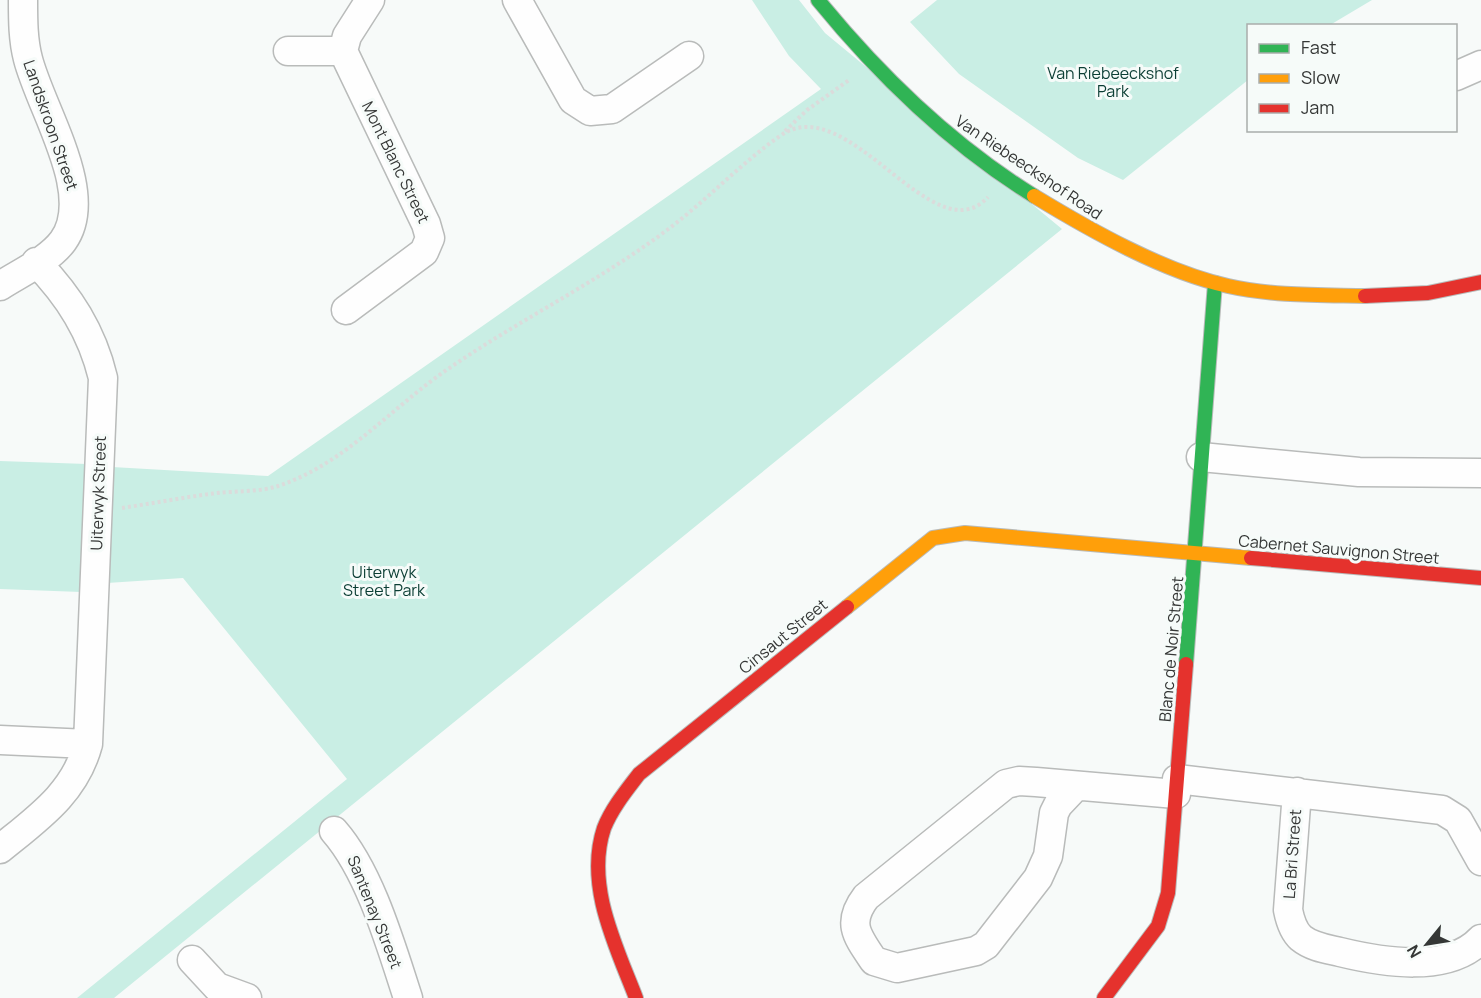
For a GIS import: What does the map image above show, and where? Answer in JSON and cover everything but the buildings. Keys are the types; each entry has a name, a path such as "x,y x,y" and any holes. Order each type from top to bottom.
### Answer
{"street":[{"name":"Landskroon Street","path":"0,286 54,251 63,240 72,221 76,201 71,175 28,57 23,0"},
{"path":"288,51 343,51 347,36 370,0"},
{"path":"517,0 573,100 590,111 612,109 689,56"},
{"name":"Van Riebeeckshof Road","path":"818,0 872,65 943,129 1077,223 1144,255 1215,283 1260,291 1384,297 1462,288 1481,282"},
{"name":"Mont Blanc Street","path":"343,51 426,224 430,238 424,252 346,310"},
{"path":"1457,75 1481,65"},
{"name":"Uiterwyk Street","path":"0,849 58,801 79,772 88,744 103,378 90,336 79,315 56,282 36,262"},
{"name":"Blanc de Noir Street","path":"1104,998 1150,939 1163,915 1168,893 1215,283"},
{"path":"1201,457 1359,472 1481,473"},
{"name":"Cinsaut Street","path":"636,998 604,913 597,874 601,835 616,802 639,774 923,544 944,535 965,533 1195,553"},
{"name":"Cabernet Sauvignon Street","path":"1195,553 1481,578"},
{"path":"0,740 88,744"},
{"name":"La Bri Street","path":"1076,786 1058,805 1054,813 1047,856 1038,878 986,945 976,951 897,968 874,961 855,928 856,910 866,897 1006,784 1019,781 1076,786 1176,786 1297,792 1442,810 1458,820 1481,861"},
{"name":"La Bri Street","path":"1297,792 1288,910 1290,921 1301,938 1317,946 1375,960 1404,963 1457,955 1469,950 1481,939"},
{"name":"Santenay Street","path":"334,831 347,846 361,871 408,998"},
{"path":"192,960 217,987 248,998"}],"path":[{"path":"98,512 277,487 320,465 386,420 449,368 666,231 782,134 807,110 872,65"},
{"path":"782,134 807,126 838,135 858,145 910,189 945,206 964,210 974,208 984,201 1007,176"}],"green space":[{"name":"Uiterwyk Street Park","path":"752,0 799,0 825,33 1062,229 114,998 77,998 347,779 183,578 107,583 112,467 268,476 821,89 789,56"},
{"name":"Van Riebeeckshof Park","path":"937,0 1372,0 1332,24 1247,24 1247,81 1123,180 1078,158 959,74 910,22"},
{"path":"0,461 87,464 81,592 0,589"}],"traffic: fast":[{"path":"818,0 891,82 918,107 974,154 1034,196"},
{"path":"1186,664 1215,283"}],"traffic: slow":[{"path":"1034,196 1128,248 1204,280 1262,292 1365,296"},
{"path":"847,607 933,538 965,533 1251,558"}],"traffic: jam":[{"path":"1365,296 1428,293 1481,282"},
{"path":"1251,558 1481,578"},
{"path":"636,998 605,915 598,871 599,850 604,828 611,814 639,774 847,607"},
{"path":"1104,998 1158,926 1168,893 1186,664"}]}
